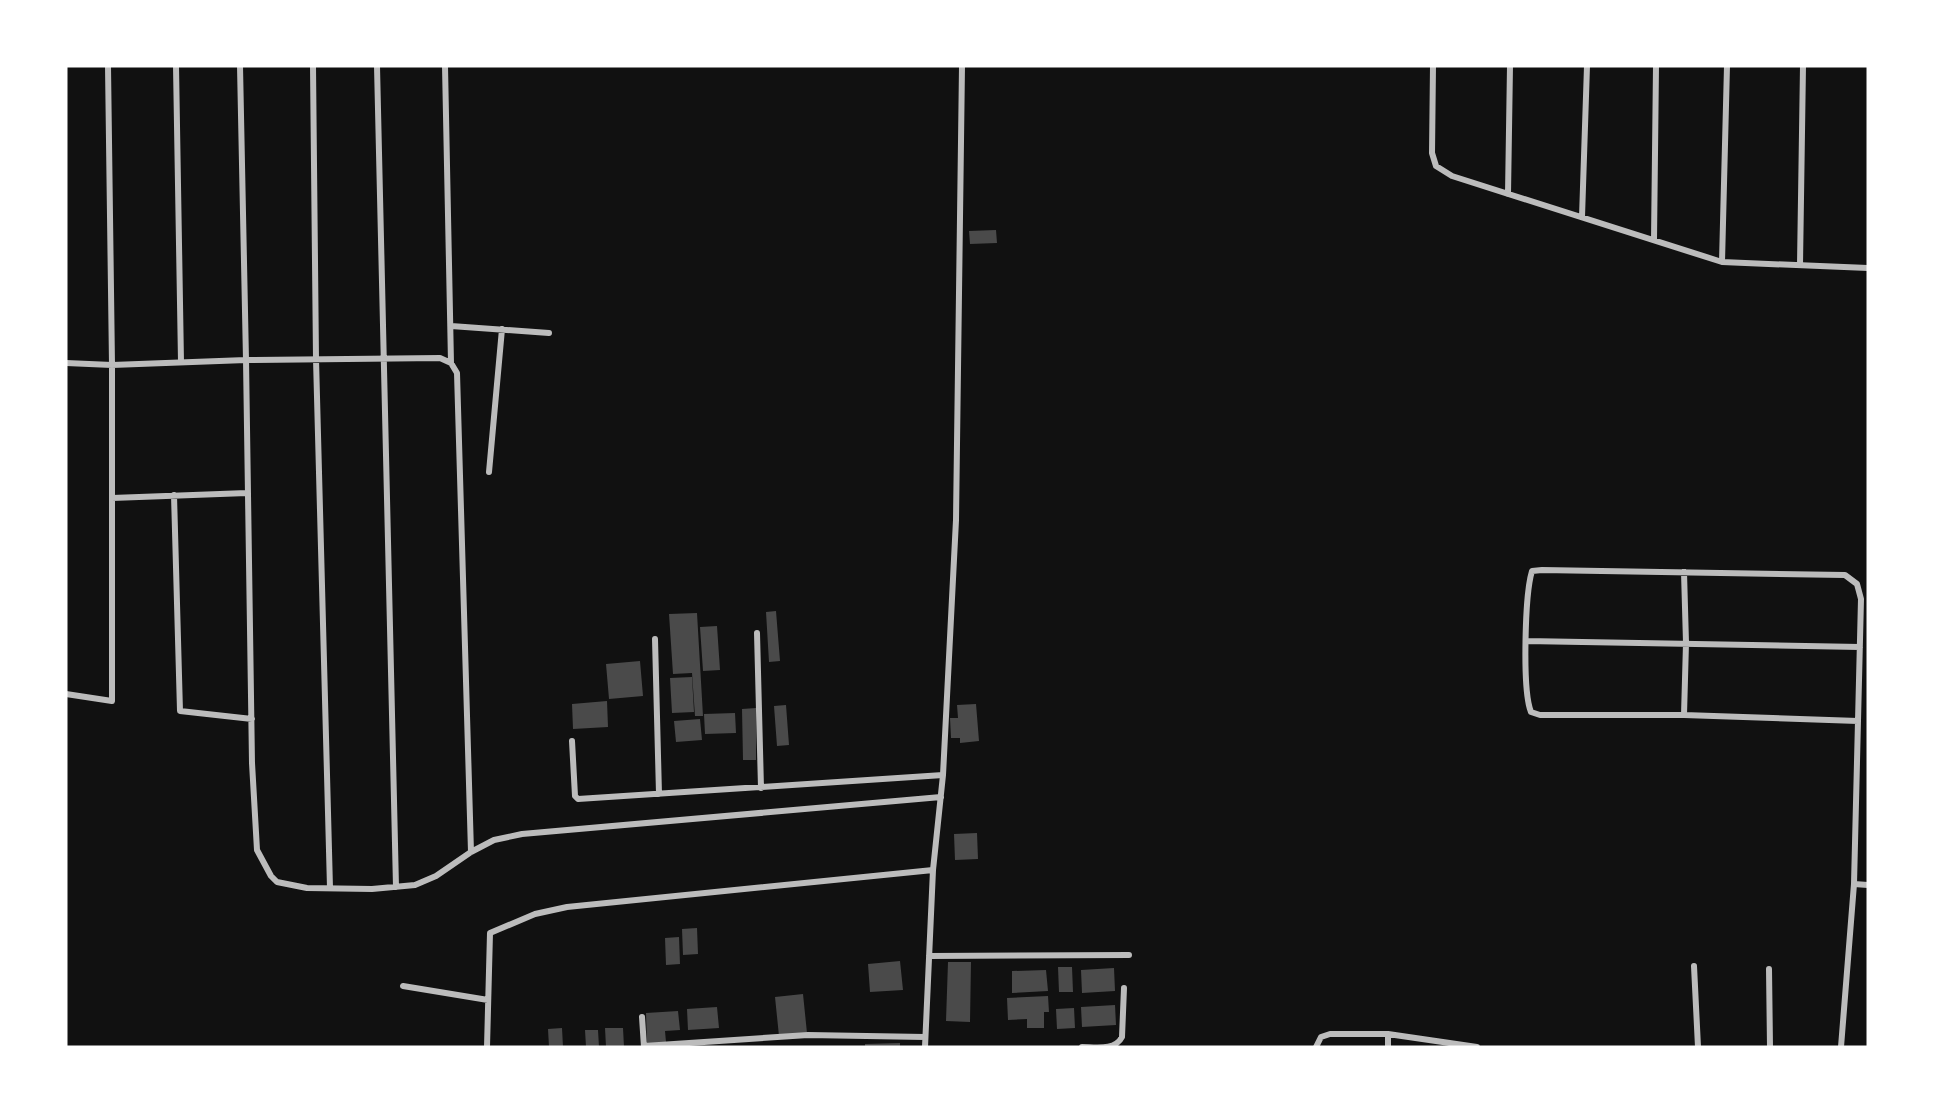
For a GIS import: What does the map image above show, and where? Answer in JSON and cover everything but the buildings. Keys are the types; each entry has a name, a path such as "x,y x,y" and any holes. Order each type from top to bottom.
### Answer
{"street":[{"path":"66,694 112,701 112,365 108,66"},
{"path":"176,66 181,362"},
{"path":"240,66 252,763 257,850 271,876 277,882 307,888 372,889 415,885 436,876 471,852 494,840 522,834 941,797"},
{"path":"314,66 316,359 330,888"},
{"path":"377,66 396,887"},
{"path":"445,66 452,363 457,373 471,852"},
{"path":"925,1047 933,870 943,774 956,520 962,66"},
{"path":"1433,66 1432,153 1436,166 1452,176 1722,262 1868,267"},
{"path":"1508,194 1510,66"},
{"path":"1582,217 1587,66"},
{"path":"1654,240 1656,66"},
{"path":"1722,262 1727,66"},
{"path":"1800,265 1803,66"},
{"path":"451,326 549,333"},
{"path":"489,472 502,329"},
{"path":"66,363 112,365 246,360 440,358 452,363"},
{"path":"112,498 247,493"},
{"path":"174,495 180,711 252,718"},
{"path":"1841,1047 1854,884 1861,599 1857,584 1845,575 1542,570 1532,572 1528,583 1526,641 1527,702 1531,712 1540,715 1684,715 1858,721"},
{"path":"1684,572 1686,643 1684,715"},
{"path":"1860,624 1868,624"},
{"path":"757,633 761,788"},
{"path":"655,639 659,794"},
{"path":"1526,641 1860,647"},
{"path":"572,741 575,796 578,799 943,774"},
{"path":"487,1047 490,933 535,914 578,906 933,870"},
{"path":"1854,884 1868,885"},
{"path":"930,956 1130,955"},
{"path":"1694,966 1698,1047"},
{"path":"1768,969 1770,1047"},
{"path":"403,986 488,1000"},
{"path":"1082,1047 1112,1046 1119,1043 1122,1037 1124,988"},
{"path":"642,1017 644,1047 808,1035 925,1037"},
{"path":"1316,1047 1321,1037 1330,1034 1388,1034 1477,1047"},
{"path":"1388,1034 1388,1047"}]}
